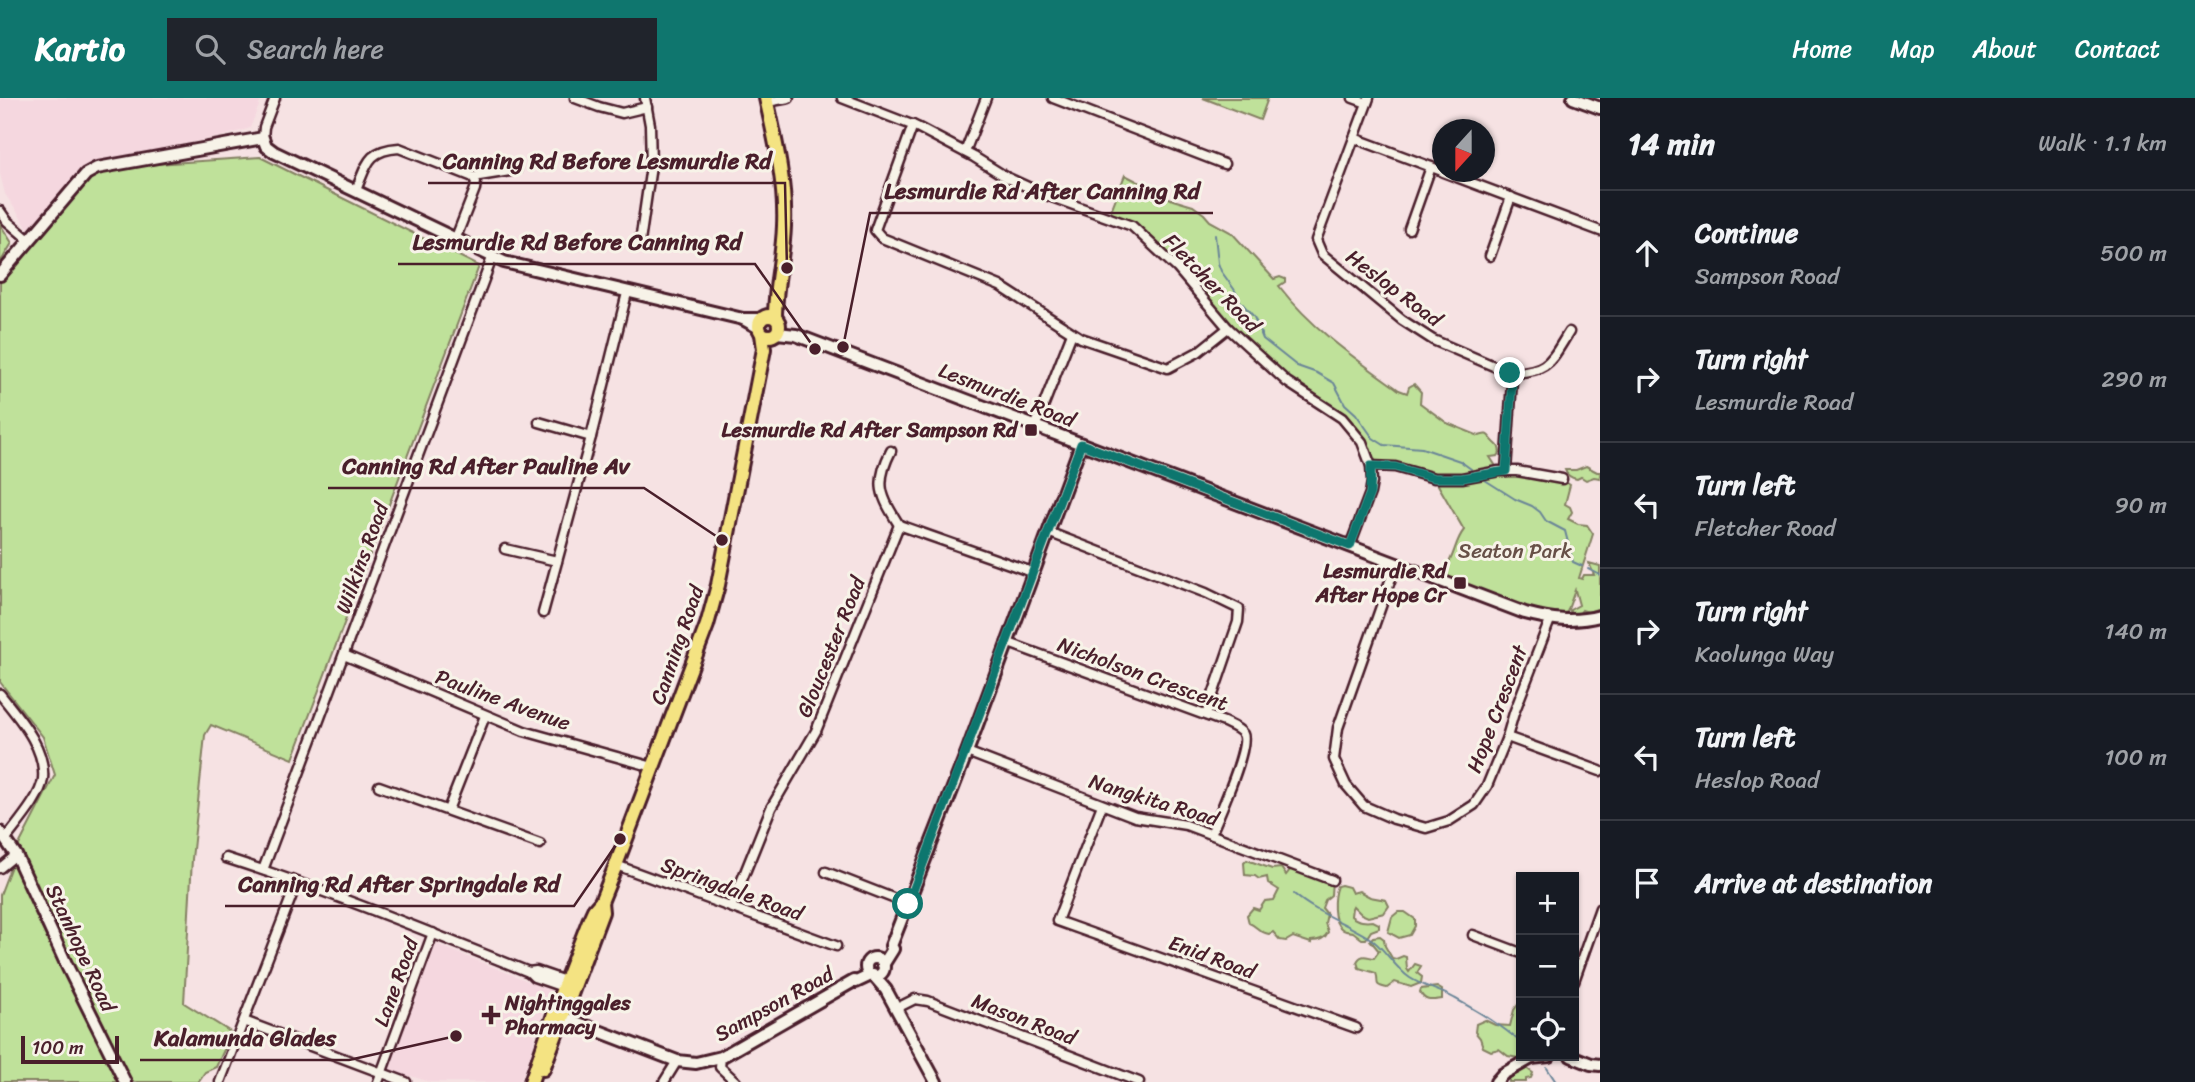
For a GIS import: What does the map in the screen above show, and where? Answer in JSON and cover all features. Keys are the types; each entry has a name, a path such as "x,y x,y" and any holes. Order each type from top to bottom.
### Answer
{"main road":[{"path":"767,100 780,169 784,211 782,255 769,326"},
{"name":"Canning Road","path":"537,1082 567,986 602,912 601,902 708,625 769,326"},
{"name":"Canning Road","path":"531,1082 559,1015"}],"street":[{"path":"0,275 86,174 97,168 263,138 264,127 275,98"},
{"path":"575,98 622,113 645,103 650,125 651,166 640,242"},
{"path":"767,100 789,98"},
{"name":"Fletcher Road","path":"842,98 913,125 1006,177 1043,194 1132,226 1177,268 1228,328 1287,382 1342,418 1362,442 1371,466"},
{"path":"965,152 986,98"},
{"path":"1053,98 1224,164"},
{"path":"1353,98 1368,101"},
{"path":"1573,98 1600,108"},
{"name":"Heslop Road","path":"1368,101 1316,240 1322,254 1402,320 1433,340 1510,373"},
{"path":"913,125 875,230 882,238 1007,290 1072,333 1168,368 1198,352 1228,328"},
{"name":"Lesmurdie Road","path":"263,138 271,150 492,258 769,326 1525,613 1550,620 1600,616"},
{"path":"1354,138 1431,167 1409,229"},
{"path":"356,190 367,162 373,155 389,148 399,148 473,177 516,170"},
{"path":"455,240 475,189 476,182 473,177"},
{"path":"1472,182 1600,231"},
{"path":"1490,256 1511,197"},
{"path":"0,211 7,221 29,240"},
{"name":"Wilkins Road","path":"263,870 492,258"},
{"path":"542,613 591,437 627,293"},
{"path":"1506,471 1512,381 1510,373 1529,373 1546,367 1569,332"},
{"path":"1035,427 1072,333"},
{"path":"539,422 591,437"},
{"name":"Sampson Road","path":"559,1015 677,1061 696,1063 722,1057 854,981 875,968 891,953 891,946 967,752 1081,444"},
{"path":"891,451 880,482 882,498 899,525 1032,572"},
{"path":"1350,546 1370,493 1371,466 1395,467 1434,478 1462,478 1506,471 1562,479"},
{"name":"Gloucester Road","path":"731,907 771,808 816,731 899,525"},
{"path":"1048,532 1206,593 1239,609 1238,622 1206,715"},
{"path":"505,549 557,561"},
{"name":"Hope Crescent","path":"1396,564 1338,728 1334,759 1346,785 1364,806 1394,818 1426,828 1449,821 1474,805 1487,786 1550,620"},
{"name":"Nicholson Crescent","path":"1006,642 1206,715 1241,731 1245,737 1243,753 1211,834"},
{"name":"Pauline Avenue","path":"344,655 524,731 653,768"},
{"path":"0,694 26,728 43,760 43,781 32,803 3,836"},
{"path":"448,810 485,716"},
{"path":"1507,737 1600,771"},
{"name":"Nangkita Road","path":"967,752 1135,817 1186,825 1332,880"},
{"path":"379,786 540,844"},
{"name":"Enid Road","path":"1102,805 1057,920 1356,1028"},
{"name":"Stanhope Road","path":"3,836 16,855 125,1082"},
{"path":"0,868 16,855"},
{"path":"226,858 433,933 529,972 534,977 567,986"},
{"name":"Springdale Road","path":"617,865 836,946"},
{"path":"826,872 908,904"},
{"path":"219,1082 297,882"},
{"path":"1579,963 1600,908"},
{"name":"Lane Road","path":"378,1082 433,933"},
{"path":"1473,935 1516,951"},
{"path":"875,968 936,1082"},
{"name":"Mason Road","path":"897,1008 915,999 928,1001 1139,1082"},
{"path":"244,1021 407,1082"},
{"path":"1579,1054 1600,1065"},
{"path":"722,1057 720,1067 736,1082"},
{"path":"1579,1059 1600,1065"},
{"path":"664,1082 677,1061"},
{"path":"1496,1082 1503,1074 1526,1061"}],"shaded area":[{"path":"0,98 262,98 250,128 109,160 87,169 31,233 5,194 0,174"},
{"path":"434,943 552,991 520,1082 430,1082 411,1076 404,1078 385,1071"}],"green space":[{"path":"1203,98 1268,98 1260,120"},
{"path":"260,157 479,266 293,759 211,725 205,735 192,859 184,1003 232,1033 216,1067 205,1072 198,1082 0,1082 0,895 19,845 55,775 43,737 0,682 0,277 97,168"},
{"name":"Seaton Park","path":"1125,175 1173,200 1193,206 1210,221 1232,233 1274,279 1285,279 1279,286 1306,316 1335,342 1399,390 1407,393 1409,387 1414,384 1421,392 1420,403 1447,423 1479,436 1488,435 1499,448 1498,456 1490,457 1499,471 1544,473 1570,485 1565,504 1572,512 1568,519 1587,525 1593,534 1579,578 1594,575 1589,563 1600,566 1600,608 1588,612 1582,610 1579,614 1570,616 1570,610 1579,605 1575,590 1567,612 1550,620 1445,578 1444,570 1464,530 1434,478 1371,466 1362,442 1342,418 1287,382 1258,355 1177,268 1132,226 1108,218"},
{"path":"0,224 12,243 0,263"},
{"path":"1586,466 1600,472 1600,478 1575,479 1565,470 1576,470"},
{"path":"1247,860 1272,869 1281,868 1286,875 1293,866 1332,880 1331,895 1322,908 1327,914 1325,923 1328,932 1325,936 1311,943 1293,937 1286,941 1280,940 1273,932 1269,934 1260,931 1249,923 1247,915 1253,908 1259,910 1265,901 1274,900 1279,890 1268,883 1267,877 1259,879 1245,875 1244,863"},
{"path":"1337,886 1349,887 1352,893 1359,891 1370,897 1386,900 1389,906 1384,913 1368,917 1353,906 1353,918 1379,924 1379,928 1371,931 1366,939 1338,926 1334,909"},
{"path":"1398,912 1405,912 1415,919 1410,935 1399,938 1388,932 1392,917"},
{"path":"1380,936 1392,958 1406,957 1409,972 1415,964 1421,966 1417,973 1422,977 1421,983 1411,987 1395,982 1387,988 1382,987 1378,985 1376,973 1359,968 1357,962 1360,957 1374,958 1379,951 1370,940"},
{"path":"1437,987 1442,990 1442,999 1427,999 1420,992 1421,989"},
{"path":"1516,1007 1516,1058 1508,1056 1499,1049 1491,1051 1483,1047 1475,1032 1476,1024 1485,1020 1495,1025 1510,1026"},
{"path":"1526,1068 1533,1073 1531,1078 1526,1079 1526,1082 1509,1082 1512,1074"}],"waterway":[{"path":"1215,235 1221,271 1254,317 1263,339 1297,366 1334,383 1345,404 1356,414 1373,438 1384,445 1422,448 1460,461 1471,469"},
{"path":"1485,480 1515,499 1532,506 1546,521 1565,531 1573,562 1582,566"},
{"path":"1588,569 1600,575"},
{"path":"1294,894 1311,907 1374,941 1410,978 1449,995 1516,1038"},
{"path":"1547,1068 1556,1082"}],"place":[{"name":"Canning Rd Before Lesmurdie Rd","path":"787,268"},
{"name":"Lesmurdie Rd After Canning Rd","path":"843,347"},
{"name":"Lesmurdie Rd Before Canning Rd","path":"815,349"},
{"name":"Lesmurdie Rd After Sampson Rd","path":"1031,430"},
{"name":"Canning Rd After Pauline Av","path":"722,540"},
{"name":"Lesmurdie Rd After Hope Cr","path":"1460,583"},
{"name":"Canning Rd After Springdale Rd","path":"620,839"},
{"name":"Nightinggales Pharmacy","path":"491,1015"},
{"name":"Kalamunda Glades","path":"456,1036"}],"route":[{"path":"908,904 1081,444 1350,546 1370,493 1371,466 1395,467 1434,478 1462,478 1506,471 1512,381 1510,373"}]}
